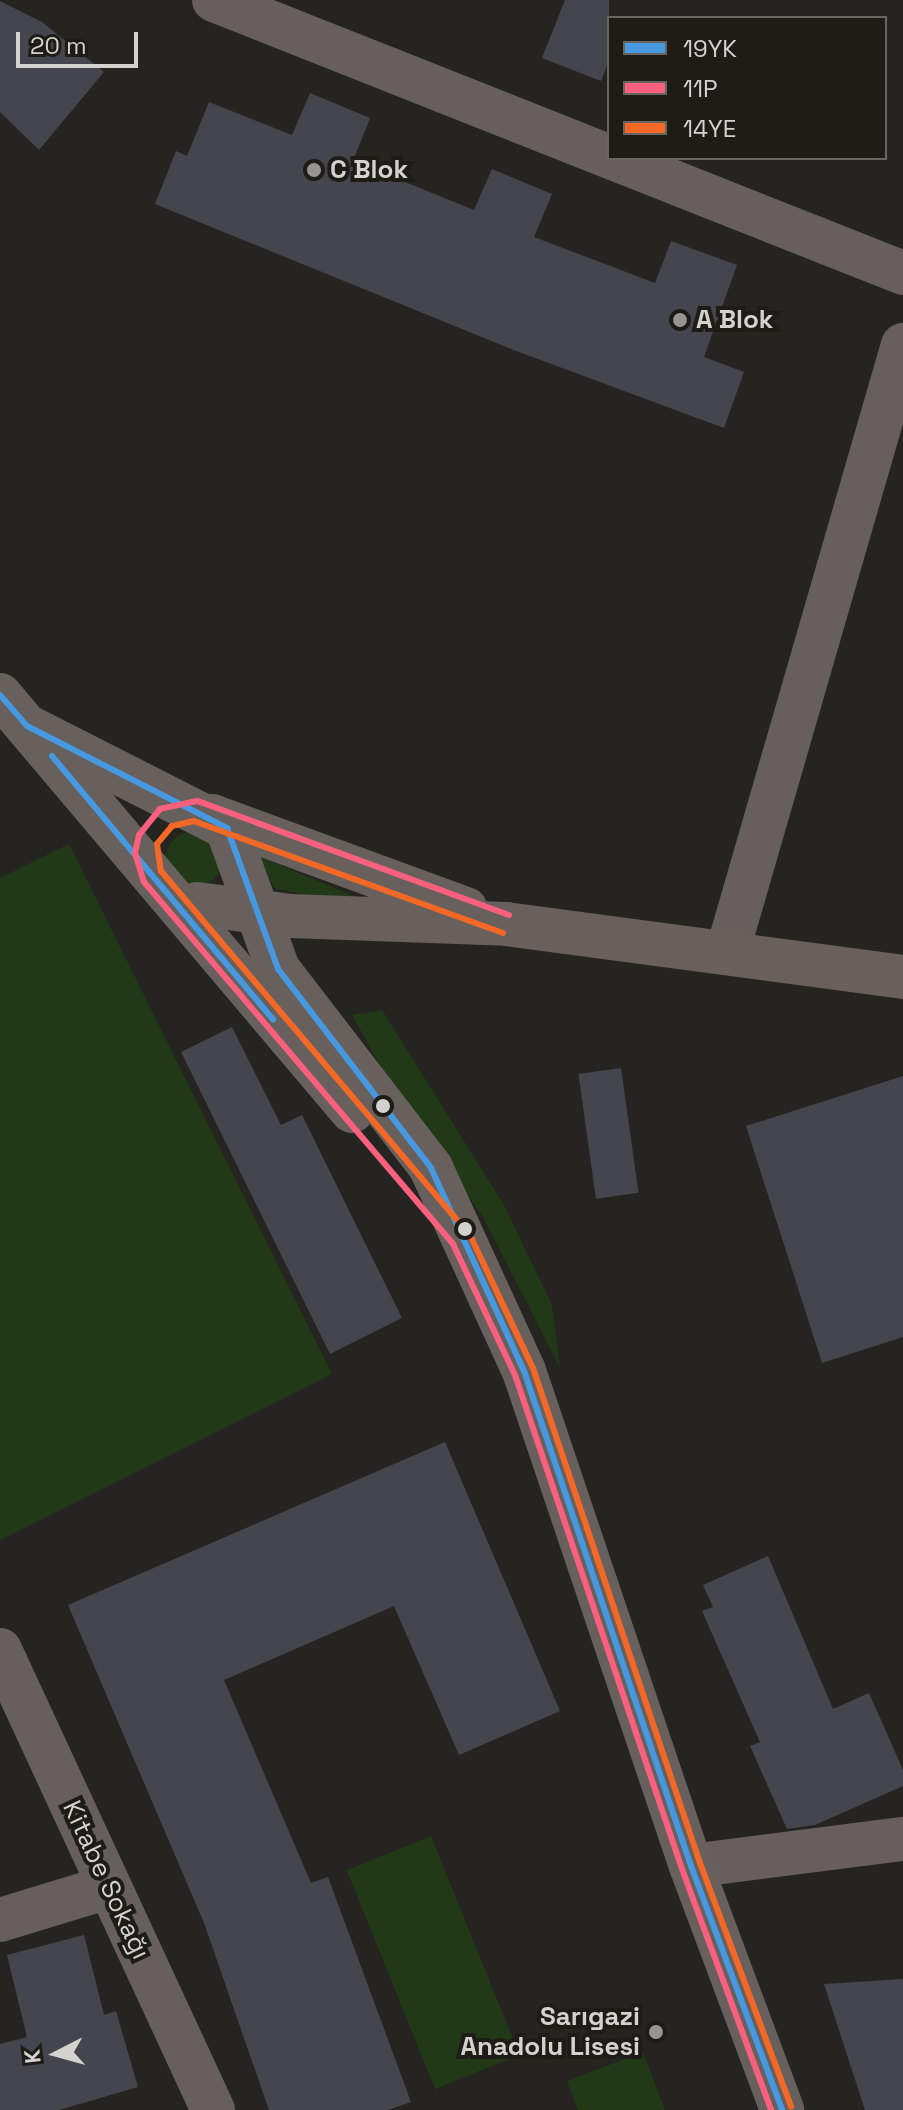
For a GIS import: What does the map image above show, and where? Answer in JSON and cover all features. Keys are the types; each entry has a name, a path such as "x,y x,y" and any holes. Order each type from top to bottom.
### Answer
{"main road":[{"path":"9,719 203,813 506,924"},
{"path":"9,719 173,893 254,912 506,924 903,977"},
{"path":"461,1239 173,893 145,855 155,827 180,811 203,813 227,828 239,851 254,912 278,969 431,1168 524,1371 691,1866 782,2110"},
{"path":"173,893 221,896 233,883 239,851"}],"street":[{"path":"214,0 607,156"},
{"path":"618,160 903,273"},
{"path":"727,953 903,345"},
{"name":"Kitabe Sokağı","path":"1,1656 108,1887 198,2106"},
{"path":"691,1866 903,1839"},
{"path":"0,1920 108,1887"}],"green space":[{"path":"194,831 214,839 222,859 214,879 194,887 174,879 166,859 174,839"},
{"path":"69,844 332,1374 0,1540 0,878"},
{"path":"260,857 403,916 274,888"},
{"path":"382,1010 504,1205 552,1305 560,1368 483,1217 395,1092 352,1015"},
{"path":"431,1836 519,2055 435,2089 347,1870"},
{"path":"643,2052 665,2110 578,2110 567,2081"}],"building":[{"path":"565,0 609,0 607,65 601,81 542,58"},
{"path":"0,1 42,22 104,72 39,150 0,112"},
{"path":"310,93 370,118 353,161 474,210 492,169 552,194 534,237 655,283 671,241 737,265 704,357 744,372 724,428 511,349 155,204 176,151 187,156 209,102 292,135"},
{"path":"232,1027 281,1125 302,1115 402,1318 330,1354 181,1052"},
{"path":"621,1068 639,1193 596,1199 578,1074"},
{"path":"903,1076 903,1337 822,1363 746,1126"},
{"path":"445,1442 560,1711 459,1755 394,1606 224,1680 311,1883 328,1877 411,2102 388,2110 269,2110 204,1923 68,1605"},
{"path":"768,1556 833,1709 869,1693 903,1770 903,1786 815,1825 787,1829 750,1746 760,1742 702,1611 713,1607 703,1585"},
{"path":"84,1935 104,2015 116,2011 138,2087 59,2110 0,2110 0,2044 27,2037 7,1955"},
{"path":"903,1979 903,2110 865,2110 824,1984"}],"transit line":[{"name":"19YK","path":"0,695 27,726 227,828 278,969 431,1168 524,1371 691,1866 782,2110"},
{"name":"19YK","path":"52,756 273,1019"},
{"name":"11P","path":"509,915 197,801 160,809 139,835 135,853 144,882 453,1244 515,1375 682,1869 771,2110"},
{"name":"14YE","path":"503,933 194,821 172,826 157,844 161,871 470,1235 533,1368 700,1863 791,2107"}],"place":[{"name":"C Blok","path":"314,170"},
{"name":"A Blok","path":"680,320"},
{"name":"Sarıgazi Anadolu Lisesi","path":"656,2032"}]}
